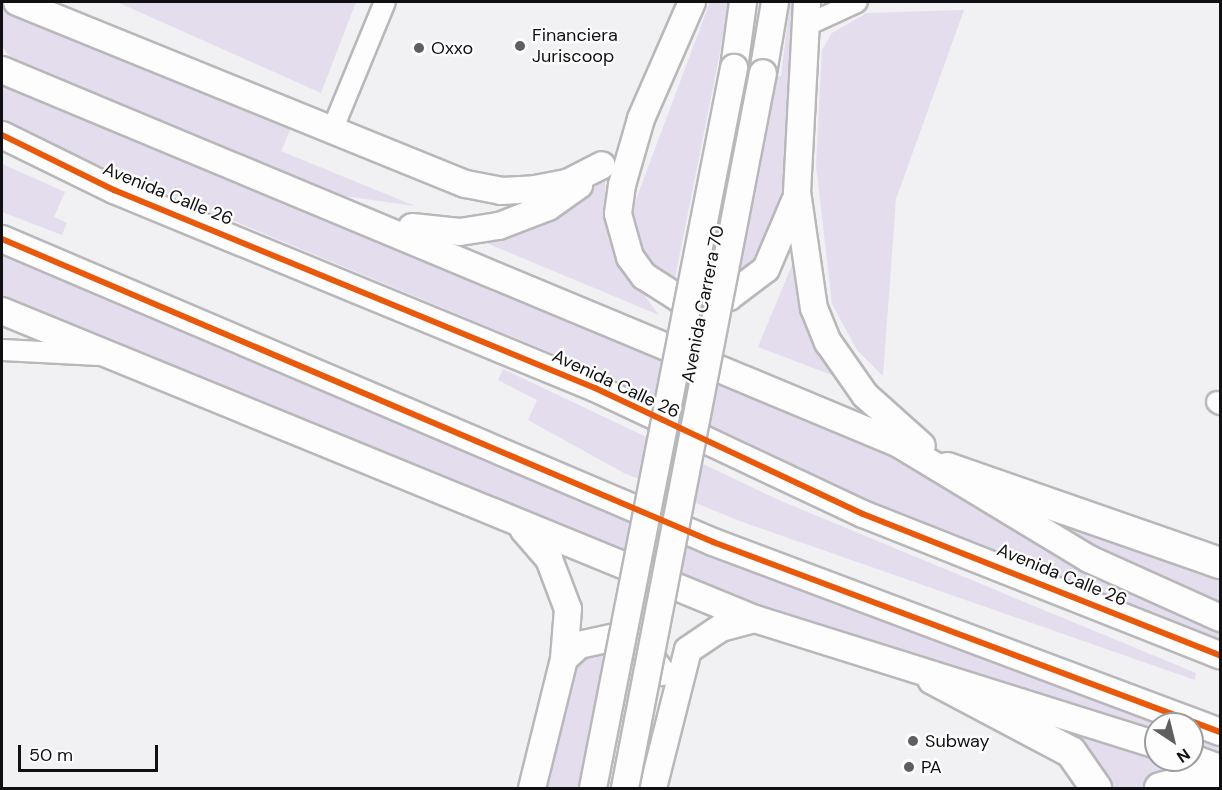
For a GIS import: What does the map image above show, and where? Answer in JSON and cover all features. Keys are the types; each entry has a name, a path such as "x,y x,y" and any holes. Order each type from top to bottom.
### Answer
{"highway":[{"path":"947,468 1221,563"},
{"path":"933,679 1071,752 1096,789"},
{"path":"1160,789 1221,773"}],"main road":[{"path":"17,2 57,9 333,128 488,189 551,187 602,165"},
{"path":"692,2 641,120 622,185 621,233 644,276 680,299 707,303 750,286 780,244 797,192"},
{"name":"Avenida Carrera 70","path":"593,789 734,68 743,2"},
{"name":"Avenida Carrera 70","path":"625,789 775,2"},
{"path":"806,14 797,192 814,308 828,342 865,395 947,468"},
{"path":"2,58 11,74"},
{"name":"Avenida Calle 26","path":"11,74 372,220 947,468 1096,563 1221,618"},
{"path":"372,220 440,232 499,226 548,207 602,165 641,120"},
{"name":"Avenida Calle 26","path":"2,135 114,190 595,388 844,506 1221,655"},
{"path":"2,239 713,542 1221,732"},
{"path":"2,311 518,525 755,619 933,679 1144,741"},
{"path":"518,525 549,559 563,585 568,609 564,659 532,789"},
{"path":"653,789 671,703 688,650 721,628 755,619"},
{"path":"564,659 597,639 621,636 641,645 663,676 671,703"},
{"path":"1204,762 1221,768"}],"street":[{"path":"333,128 385,2"},
{"path":"806,14 857,2"},
{"path":"2,351 106,355"}],"shaded area":[{"path":"117,2 356,2 321,93"},
{"path":"710,2 730,2 674,283 644,258 629,218"},
{"path":"790,2 795,2 783,201 770,247 734,286 774,78 781,76"},
{"path":"2,6 292,126 281,151 415,206 337,195 23,71 2,47"},
{"path":"964,10 896,199 883,376 857,350 832,304 816,165 822,50 832,33 867,13"},
{"path":"2,81 851,434 964,492 1104,582 1220,632 1220,644 768,461 617,380 2,125"},
{"path":"2,164 65,192 54,217 67,223 62,235 2,212"},
{"path":"605,180 606,218 614,254 659,315 484,242 544,223"},
{"path":"2,256 164,324 1150,712 1144,712 1144,727 864,645 718,591 2,297"},
{"path":"794,260 813,336 837,377 758,347"},
{"path":"503,369 781,501 1196,673 1195,680 737,520 624,473 528,420 537,400 498,380"},
{"path":"1003,489 1220,578 1220,604 1112,558"},
{"path":"608,648 578,788 544,788 577,664 586,652"},
{"path":"1049,726 1125,746 1144,754 1144,772 1179,772 1139,788 1111,788 1103,767"},
{"path":"1204,733 1220,739 1220,756 1204,750"}],"cycle path":[{"path":"2,135 114,190 595,388 863,514 1220,655"},
{"path":"2,239 713,542 1220,732"}],"place":[{"name":"Financiera Juriscoop","path":"520,46"},
{"name":"Oxxo","path":"419,48"},
{"name":"Subway","path":"913,741"},
{"name":"PA","path":"909,767"}]}
